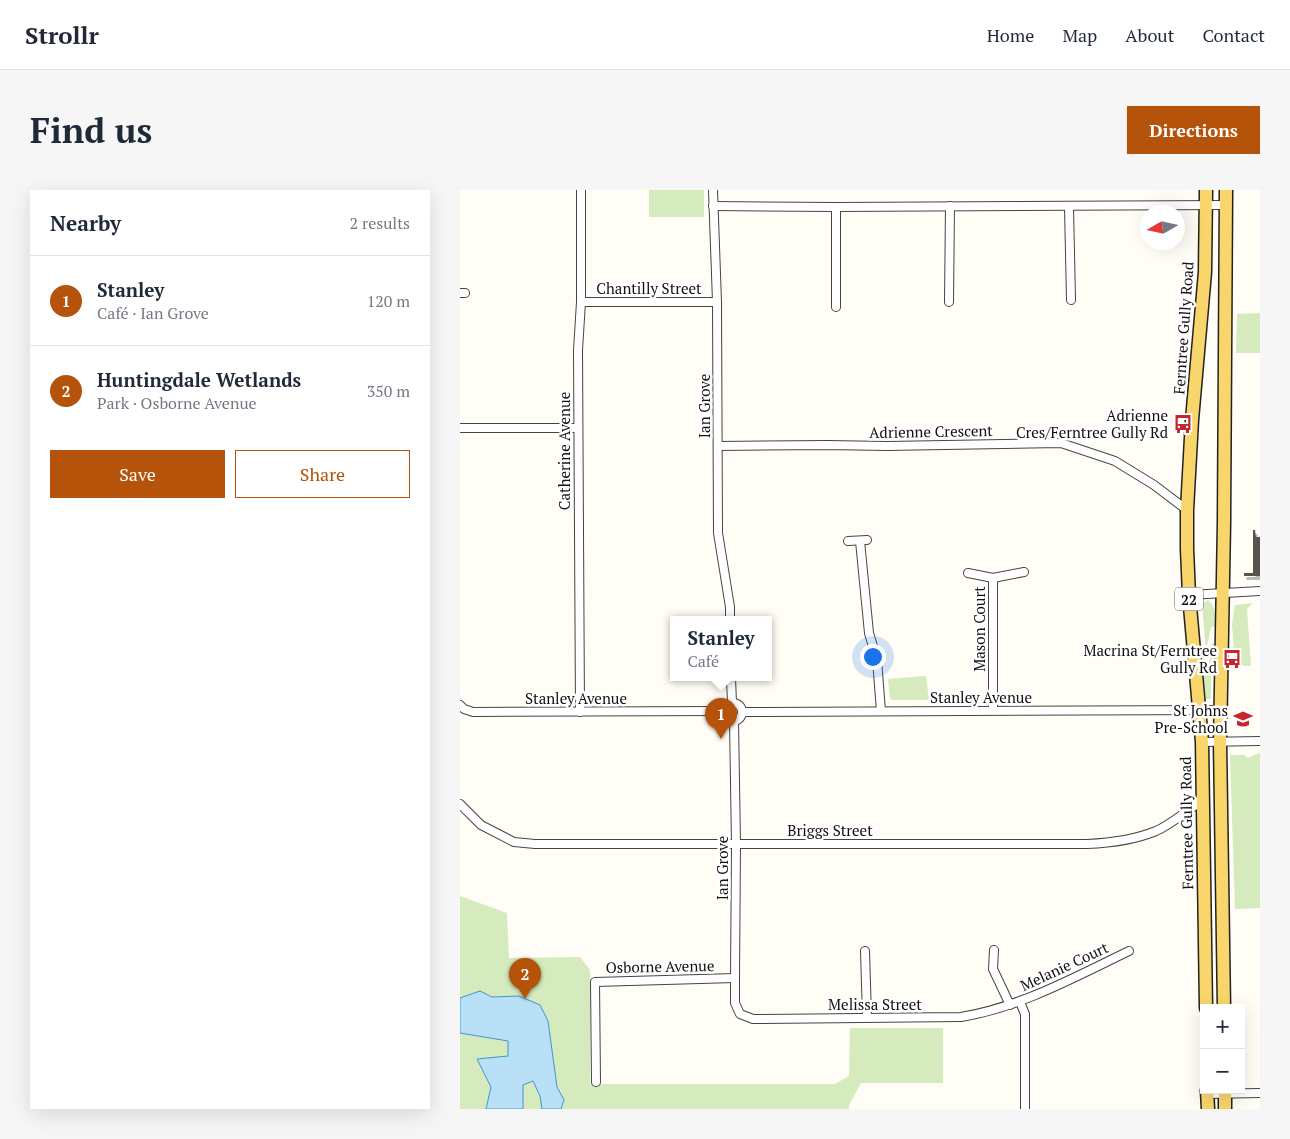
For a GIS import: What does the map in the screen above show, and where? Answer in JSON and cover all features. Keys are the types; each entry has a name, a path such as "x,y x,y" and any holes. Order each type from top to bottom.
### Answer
{"main road":[{"name":"Ferntree Gully Road","path":"1206,190 1205,272 1192,420 1187,510 1189,595 1202,742 1206,1004"},
{"name":"22","path":"1224,1004 1220,710 1224,514 1226,190"},
{"path":"1207,1094 1208,1109"},
{"path":"1225,1094 1225,1109"}],"street":[{"name":"Catherine Avenue","path":"580,712 578,350 581,302 581,190"},
{"name":"Ian Grove","path":"713,190 717,302 718,533 730,616"},
{"path":"713,206 1226,206"},
{"path":"949,302 950,206"},
{"path":"836,207 836,307"},
{"path":"1069,207 1071,300"},
{"name":"Chantilly Street","path":"581,302 717,302"},
{"path":"460,428 578,428"},
{"name":"Adrienne Crescent","path":"718,446 1061,443 1116,461 1154,485 1187,510"},
{"path":"848,542 864,541 869,633 877,660 881,711"},
{"name":"Mason Court","path":"968,573 994,578 1024,572"},
{"name":"Mason Court","path":"992,710 994,578"},
{"path":"1189,595 1260,591"},
{"path":"731,681 732,704"},
{"path":"732,704 737,705 742,712 740,717 734,721 726,718 724,711 727,706 732,704"},
{"name":"Stanley Avenue","path":"460,705 464,709 473,712 724,711"},
{"name":"Stanley Avenue","path":"742,712 1220,710"},
{"name":"Ian Grove","path":"734,721 736,844 734,978 735,1003 740,1014"},
{"path":"1202,742 1260,741"},
{"name":"Briggs Street","path":"460,804 481,825 514,842 535,844 1111,843 1136,838 1158,830 1202,801"},
{"path":"994,950 993,969 1010,1005"},
{"path":"864,951 867,1017"},
{"name":"Melanie Court","path":"1010,1005 1129,951"},
{"name":"Osborne Avenue","path":"596,1082 595,982 734,978"},
{"path":"1020,1002 1025,1014 1025,1109"},
{"name":"Melissa Street","path":"740,1014 753,1019 962,1017 982,1014 1010,1005"},
{"path":"1245,1093 1260,1093"}],"green space":[{"path":"649,190 704,190 704,217 649,217"},
{"path":"1260,313 1260,353 1236,353 1237,314"},
{"path":"1208,600 1214,609 1216,626 1211,627 1206,651 1202,604"},
{"path":"1252,603 1247,609 1251,666 1235,665 1232,624 1235,605"},
{"path":"1212,643 1215,643 1211,669 1211,699 1206,699 1203,667 1209,664"},
{"path":"926,676 929,700 892,700 890,698 888,679"},
{"path":"1260,753 1260,908 1235,909 1230,755 1245,755 1247,758"},
{"path":"460,896 507,913 509,958 580,957 590,970 590,1084 835,1084 849,1076 850,1028 943,1028 943,1083 861,1083 849,1105 849,1109 460,1109"}],"water":[{"path":"480,991 492,997 519,996 540,1005 548,1021 557,1087 564,1100 561,1109 542,1109 540,1096 533,1081 523,1085 523,1109 486,1109 491,1087 477,1059 508,1056 508,1041 460,1033 460,998"}],"building":[{"path":"1253,530 1255,530 1256,537 1260,537 1260,576 1244,576 1244,573 1253,573"}],"place":[{"name":"Adrienne Cres/Ferntree Gully Rd","path":"1183,424"},
{"name":"Macrina St/Ferntree Gully Rd","path":"1232,659"},
{"name":"St Johns Pre-School","path":"1243,719"},
{"name":"Stanley","path":"721,739"},
{"name":"Huntingdale Wetlands","path":"525,999"}]}
